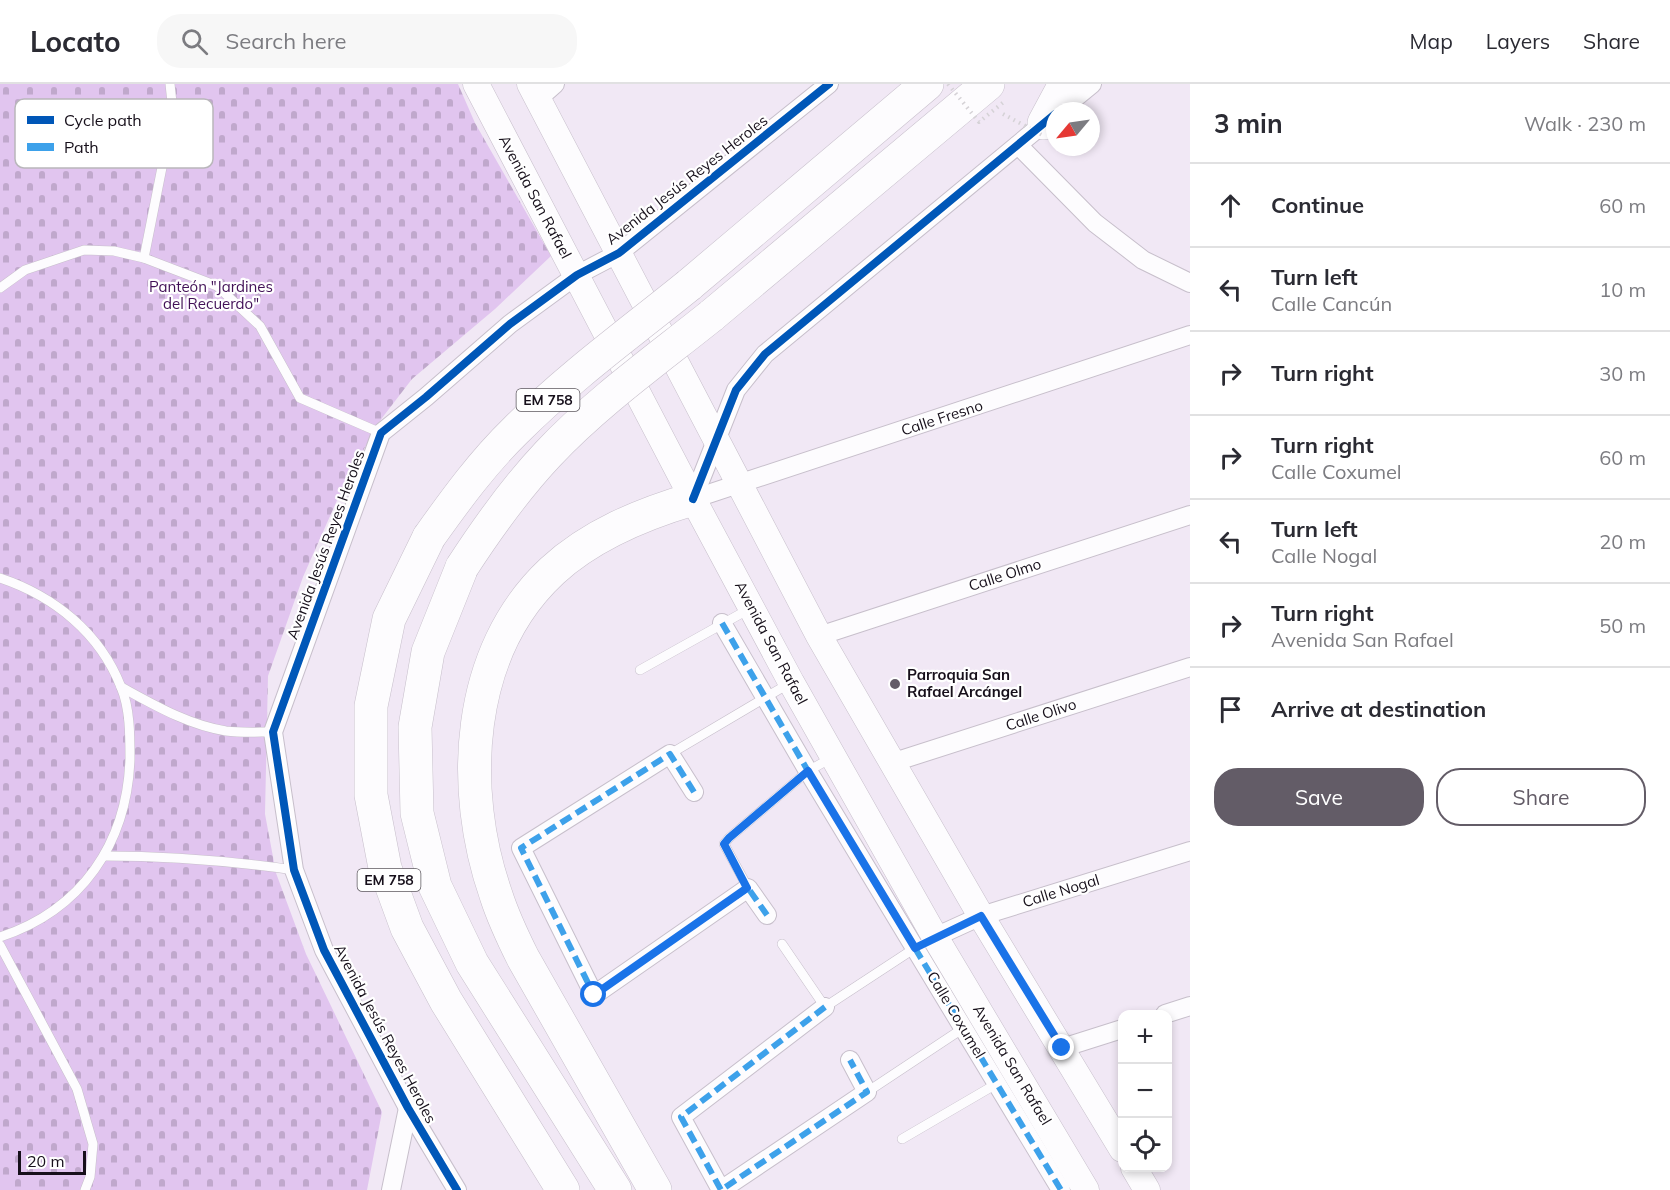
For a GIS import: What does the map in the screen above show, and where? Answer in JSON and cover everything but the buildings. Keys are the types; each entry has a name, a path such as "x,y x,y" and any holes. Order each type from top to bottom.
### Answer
{"highway":[{"name":"EM 758","path":"563,1190 446,1001 407,928 385,868 371,795 371,706 389,619 429,537 457,497 488,459 516,430 545,402 689,285 927,84"},
{"path":"1058,102 1065,84"},
{"name":"EM 758","path":"615,1190 472,963 435,886 417,813 415,727 428,652 462,567 503,506 549,453 600,406 711,316 996,92"},
{"path":"655,1190 523,958 508,927 495,894 482,838 476,790 476,754 478,718 484,682 506,629 536,587 571,556 614,529 666,507 693,499"}],"main road":[{"name":"Avenida San Rafael","path":"476,84 693,499 833,757 925,942 1007,1079 1086,1190"},
{"path":"541,89 619,253 819,636 981,916 1118,1142"},
{"path":"1137,1172 1147,1190"}],"street":[{"name":"Avenida Jesús Reyes Heroles","path":"457,1190 408,1108 324,950 294,870 273,732 381,433 510,324 577,276 619,253 830,84"},
{"path":"1072,102 1092,84"},
{"path":"693,499 736,390 765,354 1018,145 1046,125"},
{"path":"1018,145 1095,223 1143,260 1190,283"},
{"name":"Calle Fresno","path":"693,499 1190,335"},
{"name":"Calle Olmo","path":"819,636 1190,515"},
{"path":"722,623 808,771 925,942"},
{"name":"Calle Olivo","path":"891,763 1190,667"},
{"path":"694,792 670,754 521,848 594,995 747,888 766,915"},
{"name":"Calle Nogal","path":"925,942 981,916 1190,851"},
{"path":"825,1006 681,1117 721,1190 867,1092 850,1060"},
{"path":"1172,1012 1190,1006"},
{"path":"1062,1048 1118,1030"},
{"path":"1007,1079 1061,1190"},
{"path":"392,1190 408,1108"}],"lane":[{"path":"170,84 172,99"},
{"path":"144,258 162,168"},
{"path":"0,288 25,270 84,250 114,251 144,258 217,286 260,326 300,398 381,433"},
{"path":"0,578 30,590 63,610 80,625 101,650 121,687 126,702 130,744 129,782 122,813 104,856 84,883 60,905 38,921 0,937"},
{"path":"640,670 752,607"},
{"path":"670,754 791,682"},
{"path":"121,687 176,716 204,727 228,731 273,732"},
{"path":"747,888 724,844 808,771 833,757"},
{"path":"104,856 203,859 294,870"},
{"path":"782,944 825,1006 925,942"},
{"path":"0,945 77,1089 93,1144 90,1177 85,1190"},
{"path":"867,1092 973,1022"},
{"path":"902,1139 1007,1079"}],"path":[{"path":"948,84 979,122 996,92"},
{"path":"1003,114 1046,120"}],"green space":[{"name":"Panteón \"Jardines del Recuerdo\"","path":"0,84 458,84 475,123 551,256 495,309 412,379 382,418 346,480 303,577 268,676 265,814 276,873 306,954 382,1112 367,1190 0,1190"}],"marked path":[{"path":"722,623 808,771 1061,1190"},
{"path":"694,792 670,754 521,848 594,995 748,888 767,915"},
{"path":"825,1007 681,1117 721,1190 867,1092 850,1060"}],"cycle path":[{"path":"457,1190 408,1108 324,950 294,870 273,732 381,433 510,324 577,275 619,253 829,84"},
{"path":"693,499 736,390 765,354 1046,121"}],"place":[{"name":"Parroquia San Rafael Arcángel","path":"895,684"}],"route":[{"path":"594,995 747,888 724,844 808,771 915,948 981,916 1062,1048"}]}
